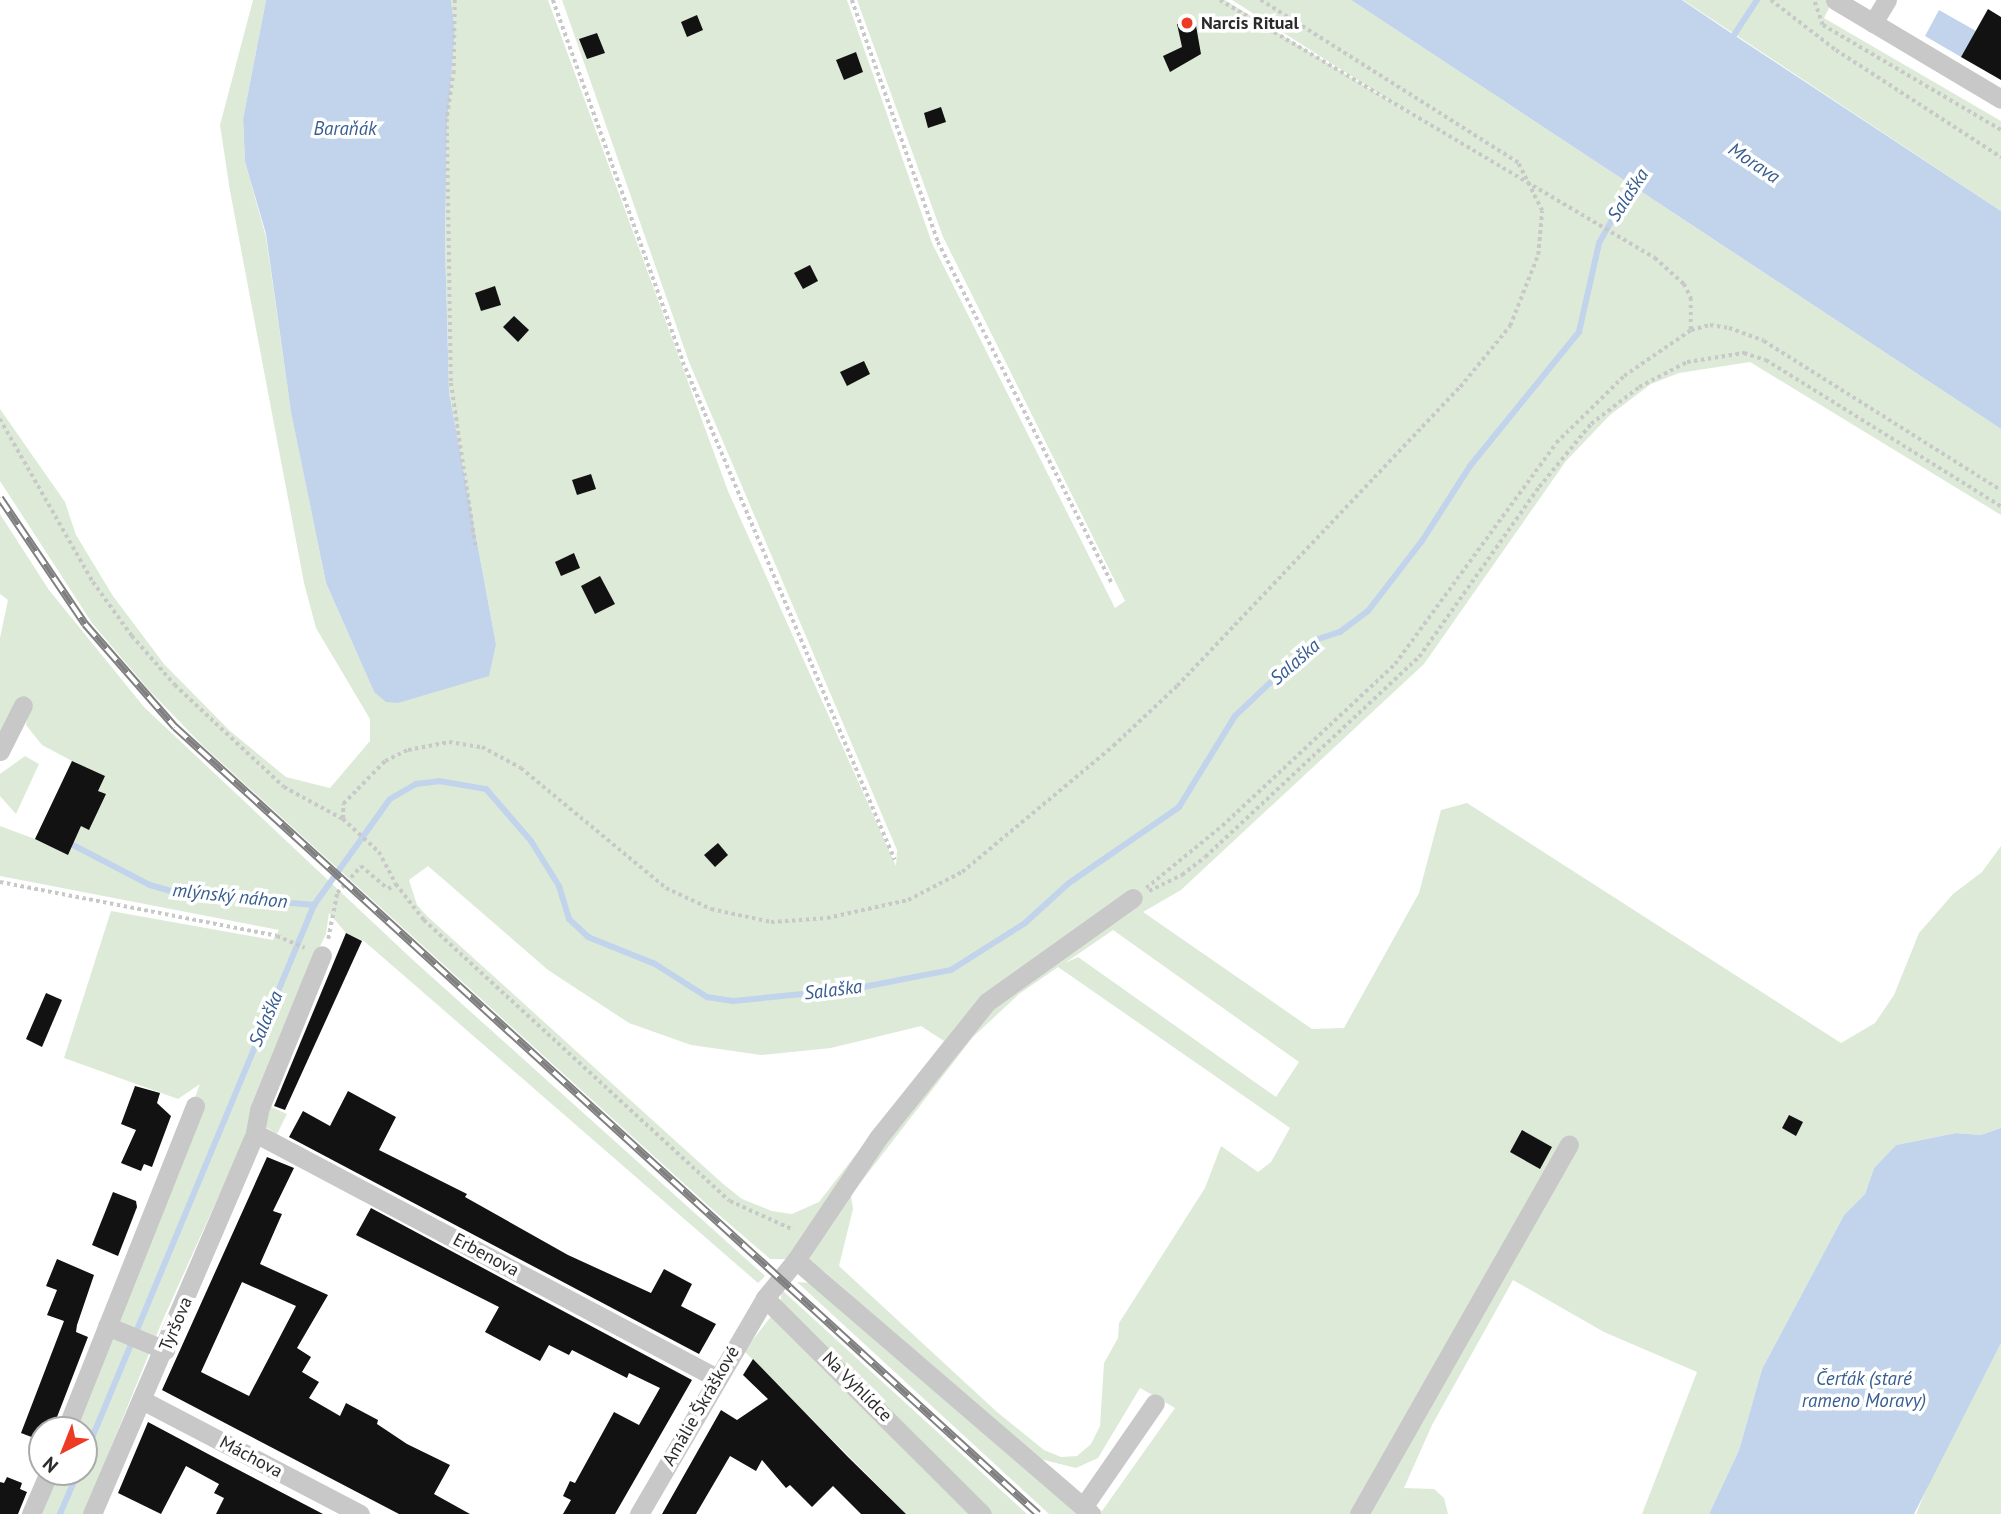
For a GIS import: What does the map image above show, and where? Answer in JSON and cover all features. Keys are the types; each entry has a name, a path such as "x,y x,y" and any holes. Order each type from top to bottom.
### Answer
{"street":[{"path":"1835,0 2001,99"},
{"path":"1873,23 1887,0"},
{"path":"0,751 23,705"},
{"path":"765,1297 796,1260 878,1138 987,1002 1133,898"},
{"name":"Tyršova","path":"92,1514 165,1350 255,1133 258,1110 322,955"},
{"path":"73,1416 115,1329 195,1106"},
{"name":"Erbenova","path":"255,1133 717,1378"},
{"path":"1359,1514 1569,1144"},
{"path":"796,1260 1087,1511 1155,1403"},
{"name":"Amálie Škráškové","path":"639,1514 765,1297"},
{"name":"Na Vyhlídce","path":"765,1297 982,1514"},
{"path":"115,1329 165,1350"},
{"name":"Máchova","path":"142,1400 360,1514"},
{"path":"32,1514 43,1486"}],"path":[{"path":"455,0 454,71 447,119 450,383 476,548"},
{"path":"553,0 683,362 895,860"},
{"path":"852,0 938,242 1112,583"},
{"path":"1220,0 1655,258 1684,284 1691,298 1691,330"},
{"path":"343,819 343,804 385,761 408,750 449,742 481,747 521,768 666,888 711,909 771,922 827,918 908,900 962,872 1028,821 1177,686 1460,387 1510,326 1525,296 1540,233 1542,211 1534,188 1518,163 1260,0"},
{"path":"1771,0 1836,50 2001,157"},
{"path":"1816,0 1823,25 2001,130"},
{"path":"1133,898 1222,826 1395,664 1556,443 1624,376 1691,330 1710,325 1729,328 1764,341 2001,490"},
{"path":"1133,898 1182,875 1205,857 1388,687 1419,657 1539,487 1591,424 1639,387 1687,362 1744,353 1766,360 2001,506"},
{"path":"0,419 93,582 132,636 194,704 284,788 343,819 379,852 396,884 424,920 730,1201 810,1239"},
{"path":"0,882 277,936 322,955 335,918 337,893 361,866 388,889 396,884"}],"green space":[{"path":"253,0 266,0 243,119 245,162 266,237 291,411 326,583 374,692 496,644 449,392 445,241 447,126 455,31 451,0 548,0 728,491 896,866 897,850 689,362 562,0 847,0 932,243 1115,608 1125,601 943,237 857,0 1225,0 1417,118 1232,0 1351,0 2001,429 2001,515 1750,362 1679,373 1651,384 1610,415 1566,461 1424,664 1181,890 1143,912 1312,1029 1344,1028 1419,893 1441,810 1467,803 1841,1043 1875,1023 1894,995 1919,933 1953,894 1982,872 2001,846 2001,1128 1981,1135 1956,1133 1896,1145 1874,1168 1865,1194 1844,1215 1762,1369 1739,1450 1709,1514 1642,1514 1697,1372 1604,1332 1513,1280 1432,1425 1404,1488 1434,1489 1444,1498 1448,1514 1049,1514 797,1282 811,1283 1020,1460 1102,1511 1175,1408 1140,1388 1098,1458 1076,1468 1036,1458 825,1272 807,1259 770,1259 202,745 148,689 92,623 0,481 0,409 65,502 76,535 113,596 164,664 230,731 286,777 330,788 370,741 370,719 316,628 304,583 220,125","holes":["428,866 548,970 629,1023 691,1045 761,1055 831,1048 921,1026 944,1041 819,1202 792,1214 772,1211 742,1199 722,1183 427,916 417,905 409,880","1113,930 1299,1062 1276,1097 1078,957 1065,963","1058,967 1290,1128 1271,1162 1258,1172 1221,1146 1205,1188 1119,1323 1118,1338 1104,1363 1100,1426 1091,1444 1077,1456 1061,1457 1044,1450 997,1412 839,1266 853,1209 851,1195 973,1037 1019,994"]},
{"path":"1683,0 1833,0 1824,18 2001,121 2001,211"},
{"path":"0,514 49,590 144,707 413,960 765,1276 758,1283 364,941 346,933 329,913 326,934 300,988 247,1133 161,1324 98,1479 98,1416 76,1416 200,1084 178,1099 64,1058 111,911 273,940 279,930 0,876 0,826 35,839 72,761 42,745 26,725 30,706 0,733 0,638 8,600 0,594"},
{"path":"25,756 39,764 16,814 0,796 0,774"},
{"path":"267,1105 287,1114 277,1134 264,1126"},
{"path":"782,1290 1027,1514 906,1514 744,1351 780,1305"},
{"path":"2001,1343 2001,1514 1916,1514 1930,1480"},
{"path":"49,1486 95,1486 84,1514 38,1514"}],"water":[{"name":"Baraňák","path":"266,0 451,0 455,31 447,126 445,241 449,392 496,644 489,676 398,703 386,702 374,692 326,583 291,412 266,234 245,162 243,119"},
{"name":"Morava","path":"1351,0 1682,0 2001,211 2001,429"},
{"path":"1939,10 1976,31 1961,57 1925,36"},
{"name":"Čerťák (staré rameno Moravy)","path":"2001,1128 2001,1343 1914,1514 1709,1514 1739,1450 1762,1369 1844,1215 1865,1194 1874,1168 1896,1145 1956,1133 1981,1135"}],"building":[{"path":"1988,9 2001,17 2001,80 1961,57"},
{"path":"697,15 703,30 687,37 681,22"},
{"path":"1195,20 1201,54 1170,72 1163,56 1182,47 1177,24"},
{"path":"597,33 605,53 587,59 579,39"},
{"path":"856,52 863,72 844,80 836,60"},
{"path":"941,107 946,122 928,128 924,113"},
{"path":"810,265 818,281 803,289 794,273"},
{"path":"495,286 501,305 481,311 475,293"},
{"path":"514,316 529,330 518,342 503,327"},
{"path":"864,361 870,374 847,386 840,372"},
{"path":"591,474 596,489 577,495 572,480"},
{"path":"574,553 580,568 561,576 555,562"},
{"path":"600,576 615,604 595,614 581,586"},
{"path":"72,761 105,776 98,791 106,794 89,830 81,826 68,855 35,839"},
{"path":"718,843 728,855 715,867 704,855"},
{"path":"346,933 362,941 285,1110 274,1106"},
{"path":"46,993 62,1000 42,1047 26,1039"},
{"path":"135,1086 160,1093 157,1103 171,1116 152,1167 144,1164 141,1171 121,1163 136,1130 121,1124"},
{"path":"348,1091 396,1117 379,1150 467,1194 465,1197 568,1255 651,1293 664,1269 692,1284 681,1306 716,1324 699,1354 289,1137 303,1111 330,1126"},
{"path":"1789,1115 1803,1122 1796,1136 1782,1128"},
{"path":"1522,1130 1552,1147 1540,1169 1510,1152"},
{"path":"267,1157 294,1168 273,1211 282,1214 260,1264 328,1295 297,1348 311,1357 302,1372 319,1382 309,1398 340,1416 346,1403 378,1420 377,1424 407,1444 450,1465 434,1494 470,1514 399,1514 162,1390","holes":["242,1282 296,1306 249,1396 201,1372"]},
{"path":"113,1192 136,1201 137,1207 118,1256 92,1245"},
{"path":"371,1208 692,1380 615,1514 563,1514 571,1500 563,1496 570,1481 575,1483 614,1412 639,1425 660,1388 629,1373 627,1378 572,1350 569,1355 549,1345 540,1361 485,1332 499,1307 356,1235"},
{"path":"57,1259 94,1275 76,1332 88,1337 57,1416 28,1416 28,1436 21,1433 64,1321 47,1315 57,1290 46,1286"},
{"path":"753,1359 906,1514 861,1514 833,1486 812,1507 790,1485 786,1488 762,1460 756,1471 730,1456 696,1514 662,1514 721,1410 737,1420 768,1399 743,1375"},
{"path":"148,1422 323,1514 216,1514 224,1498 214,1493 219,1484 186,1466 161,1514 118,1493"},
{"path":"7,1477 22,1483 20,1489 27,1492 18,1514 0,1514 0,1482 4,1483"}],"waterway":[{"path":"1734,35 1757,0"},
{"name":"Salaška","path":"98,1423 314,905 390,799 416,784 439,781 486,789 531,841 559,886 569,919 588,937 655,964 707,997 733,1001 853,989 951,970 1025,923 1069,883 1179,807 1235,716 1315,640 1340,632 1368,611 1422,541 1470,466 1579,332 1599,243 1634,181"},
{"name":"mlýnský náhon","path":"73,845 150,885 178,893 314,905"},
{"name":"Salaška","path":"60,1514 72,1486"}],"railway":[{"path":"0,498 85,624 175,727 1038,1514"}],"place":[{"name":"Narcis Ritual","path":"1187,23"}]}
